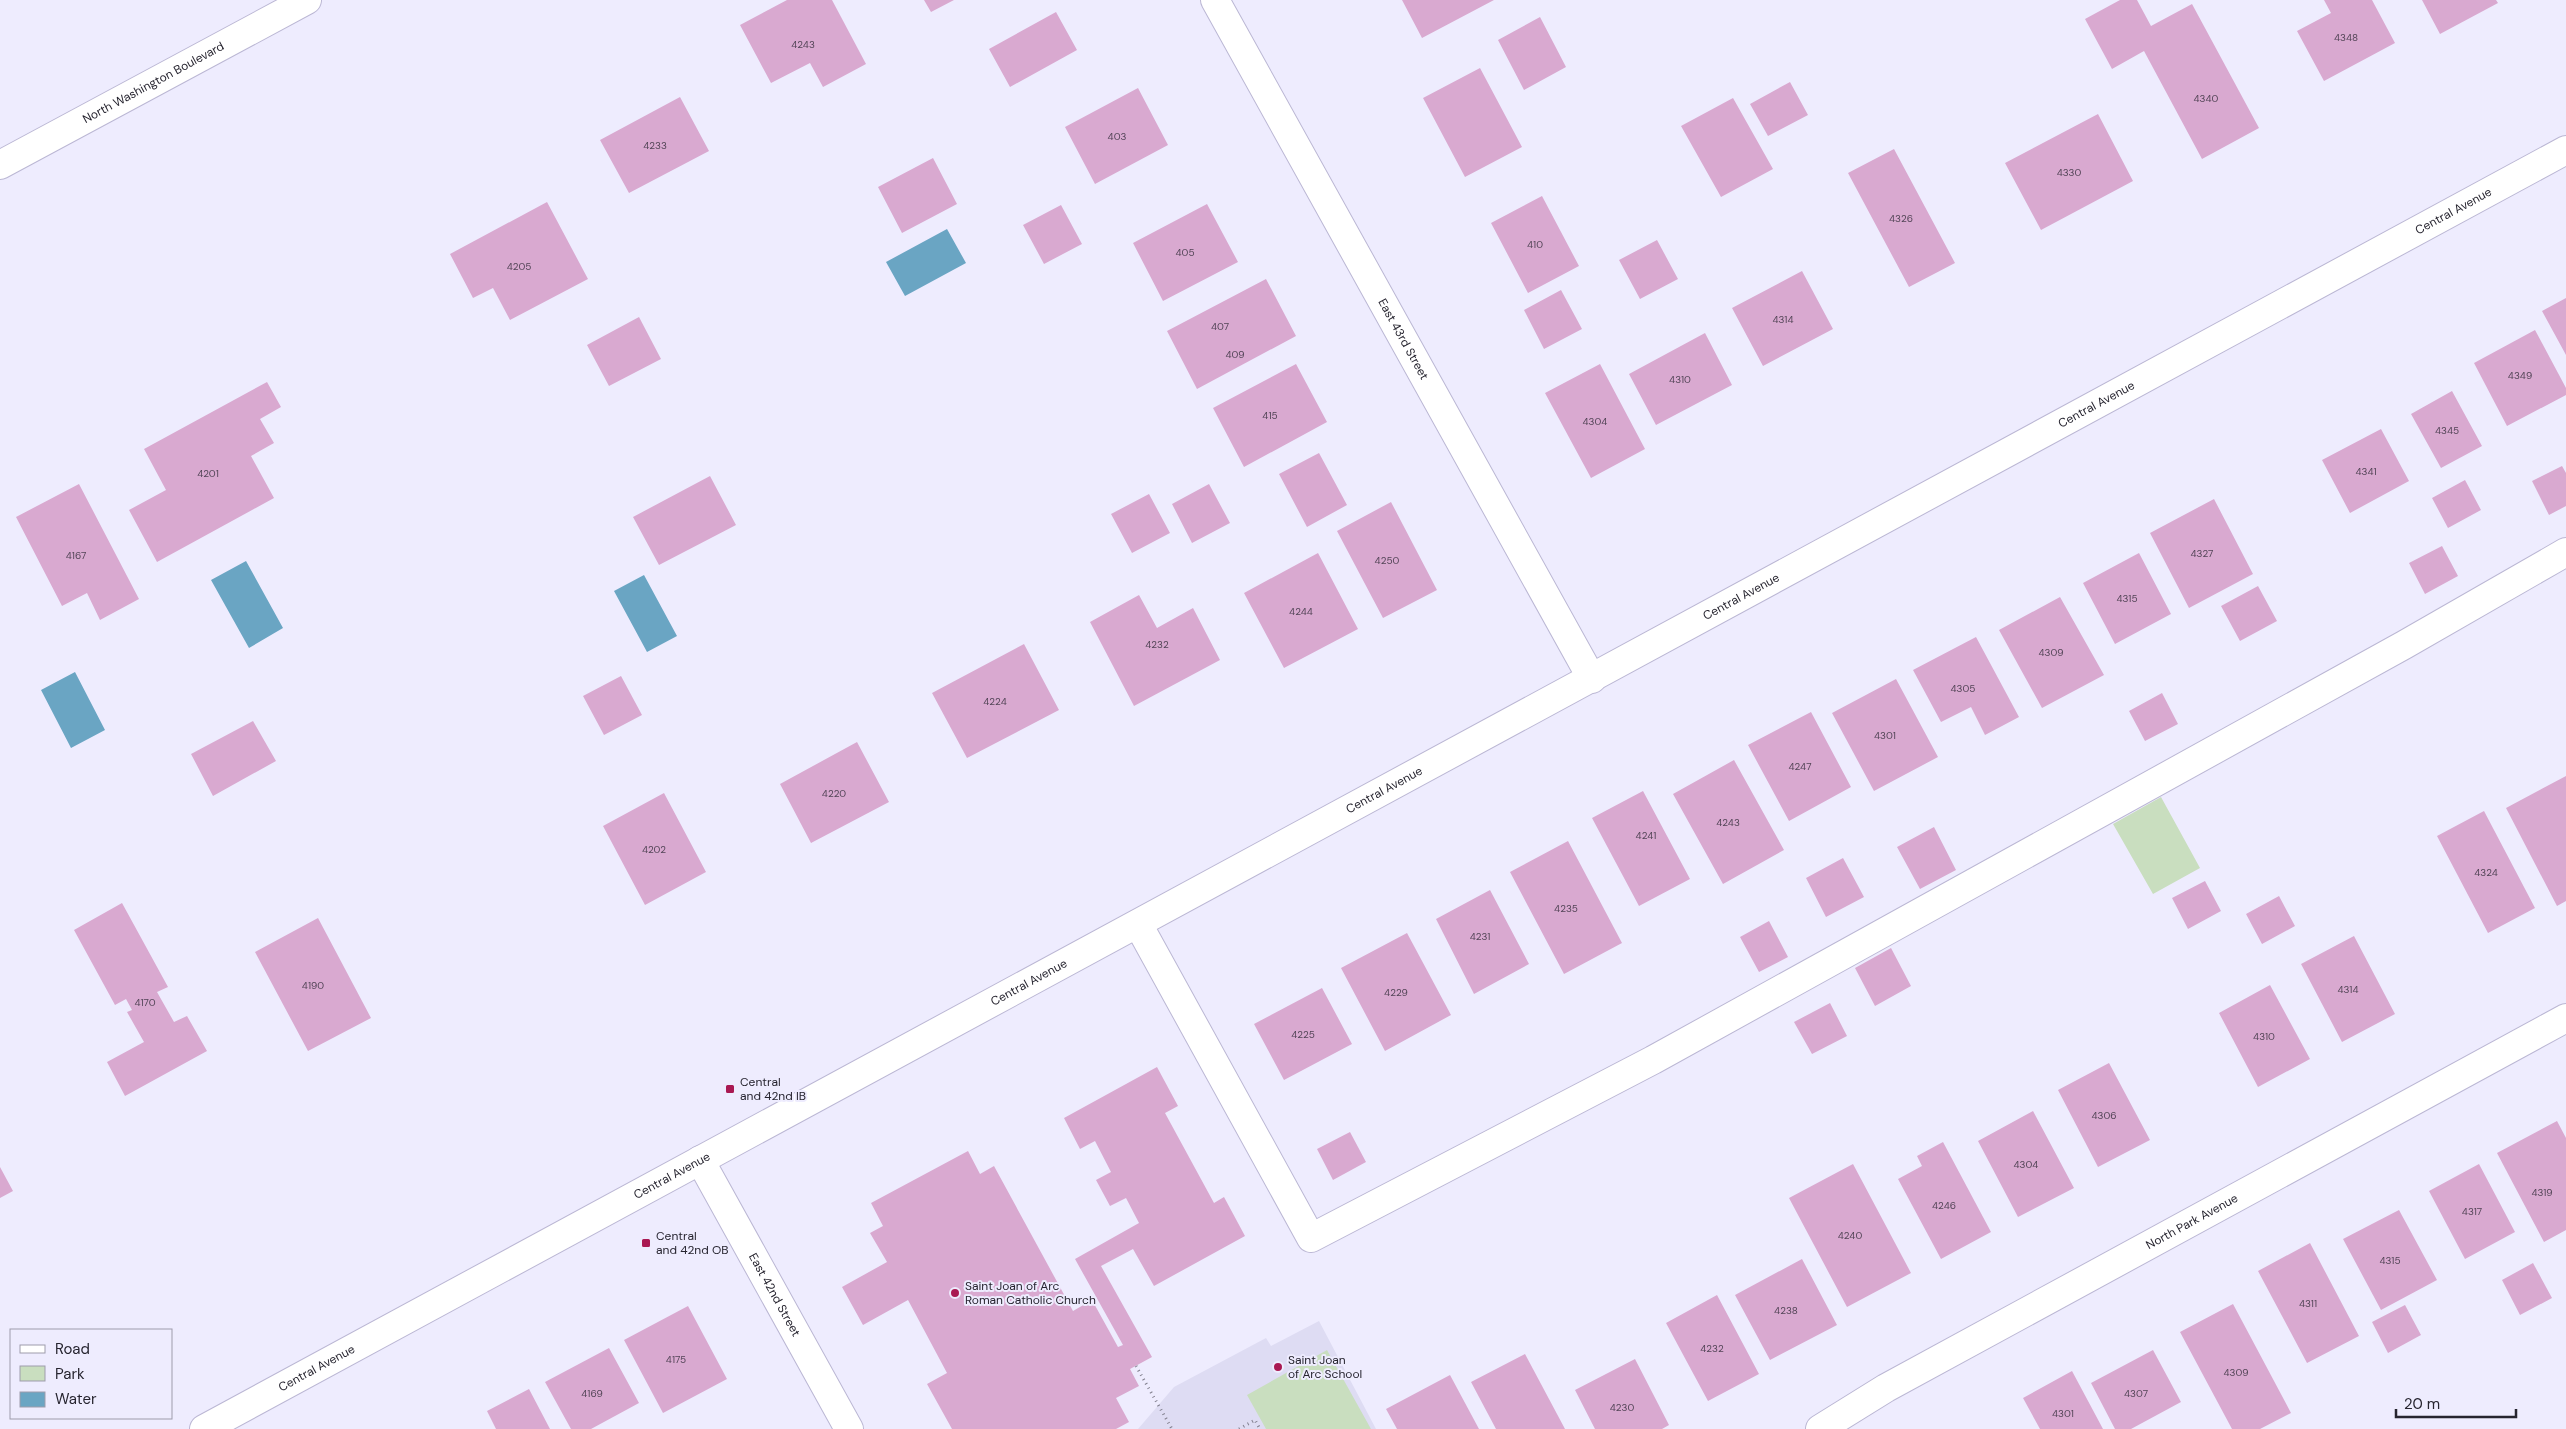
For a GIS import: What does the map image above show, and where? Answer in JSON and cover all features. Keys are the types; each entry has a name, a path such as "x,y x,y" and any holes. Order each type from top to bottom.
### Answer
{"main road":[{"name":"North Washington Boulevard","path":"0,165 307,0"},
{"name":"East 43rd Street","path":"1215,0 1592,678"},
{"name":"Central Avenue","path":"204,1429 2566,150"},
{"path":"1138,924 1312,1238 1653,1060 2395,649 2566,552"},
{"name":"North Park Avenue","path":"1820,1429 1886,1388 2566,1018"},
{"name":"East 42nd Street","path":"700,1160 849,1429"}],"path":[{"path":"1136,1366 1172,1429"},
{"path":"1239,1429 1255,1420 1260,1429"}],"shaded area":[{"name":"Saint Joan of Arc School","path":"1319,1321 1376,1429 1138,1429 1174,1387 1266,1338 1271,1346"}],"green space":[{"path":"2161,797 2200,868 2153,894 2113,824"},
{"path":"1327,1350 1371,1429 1266,1429 1247,1395"}],"water":[{"path":"947,229 966,263 905,296 886,262"},
{"path":"246,561 283,628 249,648 211,580"},
{"path":"644,575 677,636 647,652 614,591"},
{"path":"75,672 105,730 71,748 41,690"}],"building":[{"path":"787,0 832,0 866,64 823,87 810,63 771,83 740,25"},
{"path":"924,0 954,0 931,12"},
{"path":"1402,0 1494,0 1422,38"},
{"path":"2120,0 2137,0 2151,26 2192,4 2259,128 2202,159 2144,51 2112,69 2085,19"},
{"path":"2324,0 2372,0 2395,43 2324,81 2297,31 2331,13"},
{"path":"2422,0 2496,0 2498,3 2440,34"},
{"path":"1056,12 1077,50 1010,87 989,49"},
{"path":"1540,17 1566,67 1524,90 1498,40"},
{"path":"1480,68 1522,147 1465,177 1423,98"},
{"path":"1790,82 1808,115 1768,136 1750,104"},
{"path":"1138,88 1168,145 1095,184 1065,127"},
{"path":"680,97 709,151 629,193 600,140"},
{"path":"1733,98 1773,169 1721,197 1681,126"},
{"path":"2098,114 2133,181 2041,230 2005,163"},
{"path":"1894,149 1955,263 1909,287 1848,173"},
{"path":"933,158 957,204 902,233 878,187"},
{"path":"1542,196 1579,266 1528,293 1491,223"},
{"path":"547,202 588,279 510,320 493,288 473,298 450,254"},
{"path":"1207,204 1238,262 1163,301 1133,243"},
{"path":"1061,205 1082,244 1044,264 1023,225"},
{"path":"1657,240 1678,279 1640,299 1619,260"},
{"path":"1802,271 1833,329 1763,366 1732,308"},
{"path":"1266,279 1296,336 1197,389 1167,331"},
{"path":"1561,290 1582,329 1544,349 1524,310"},
{"path":"2566,298 2566,355 2542,311"},
{"path":"639,317 661,359 609,386 587,345"},
{"path":"2535,330 2566,388 2566,395 2507,426 2474,363"},
{"path":"1705,333 1732,385 1656,425 1629,374"},
{"path":"1296,364 1327,422 1244,467 1213,408"},
{"path":"1600,364 1645,449 1591,478 1545,393"},
{"path":"267,382 281,407 260,419 274,443 251,456 274,498 157,562 129,510 166,490 144,449"},
{"path":"2452,391 2482,446 2441,468 2411,414"},
{"path":"2381,429 2409,481 2350,513 2322,460"},
{"path":"1319,453 1347,505 1307,527 1279,474"},
{"path":"2562,466 2566,473 2566,506 2549,515 2532,481"},
{"path":"710,476 736,525 659,565 633,517"},
{"path":"2465,480 2481,510 2448,528 2432,498"},
{"path":"79,484 139,599 100,620 87,593 62,606 16,517"},
{"path":"1209,484 1230,523 1192,543 1172,504"},
{"path":"1149,494 1170,533 1132,553 1111,514"},
{"path":"2214,499 2253,574 2189,608 2150,533"},
{"path":"1391,502 1437,590 1383,618 1337,531"},
{"path":"2442,546 2458,576 2425,594 2409,563"},
{"path":"1318,553 1358,629 1284,668 1244,593"},
{"path":"2139,553 2171,614 2115,644 2083,583"},
{"path":"2258,586 2277,621 2240,641 2221,606"},
{"path":"1139,595 1157,628 1193,608 1220,660 1134,706 1090,622"},
{"path":"2060,597 2104,675 2042,708 1999,630"},
{"path":"1976,637 2019,717 1985,735 1971,707 1941,722 1913,670"},
{"path":"1024,644 1059,710 967,758 932,693"},
{"path":"621,676 642,715 604,735 583,696"},
{"path":"1896,679 1938,757 1874,791 1832,713"},
{"path":"2162,693 2178,724 2145,741 2129,711"},
{"path":"1811,712 1851,787 1789,821 1748,745"},
{"path":"253,721 276,761 213,796 191,754"},
{"path":"857,742 889,802 811,843 780,784"},
{"path":"1734,760 1784,850 1723,884 1673,794"},
{"path":"2566,776 2566,901 2557,906 2506,808"},
{"path":"1643,791 1690,879 1639,906 1592,818"},
{"path":"664,793 706,872 645,905 603,826"},
{"path":"2484,811 2535,908 2488,933 2437,836"},
{"path":"1934,827 1956,870 1920,889 1897,847"},
{"path":"1568,841 1622,943 1564,974 1510,872"},
{"path":"1843,858 1864,897 1826,917 1806,878"},
{"path":"2205,881 2221,911 2188,929 2172,898"},
{"path":"1490,890 1529,964 1474,994 1436,919"},
{"path":"2279,896 2295,926 2262,944 2246,914"},
{"path":"122,903 168,987 157,992 174,1022 187,1016 207,1051 125,1096 107,1062 144,1042 127,1012 132,1010 126,999 115,1005 74,930"},
{"path":"318,918 371,1018 308,1051 255,952"},
{"path":"1769,921 1788,957 1759,972 1740,937"},
{"path":"1407,933 1451,1015 1385,1051 1341,968"},
{"path":"2354,936 2395,1014 2342,1042 2301,964"},
{"path":"1891,948 1911,986 1875,1006 1855,968"},
{"path":"2270,985 2310,1059 2258,1087 2219,1013"},
{"path":"1322,988 1352,1044 1284,1080 1254,1024"},
{"path":"1830,1003 1847,1036 1812,1054 1794,1022"},
{"path":"2109,1063 2150,1140 2098,1167 2058,1090"},
{"name":"Saint Joan of Arc Roman Catholic Church","path":"1157,1067 1178,1106 1165,1113 1214,1203 1224,1197 1245,1236 1154,1286 1133,1249 1101,1266 1152,1357 1130,1369 1139,1386 1116,1398 1129,1422 1116,1429 952,1429 927,1384 947,1373 908,1300 863,1325 842,1287 887,1262 870,1233 883,1226 871,1203 968,1151 980,1174 994,1166 1073,1311 1092,1300 1118,1347 1123,1345 1075,1259 1139,1223 1126,1198 1110,1206 1096,1180 1111,1172 1095,1141 1080,1149 1064,1118"},
{"path":"2033,1111 2074,1188 2018,1217 1978,1141"},
{"path":"2557,1121 2566,1138 2566,1230 2544,1242 2497,1153"},
{"path":"1350,1132 1366,1162 1333,1180 1317,1149"},
{"path":"1943,1142 1991,1232 1941,1259 1898,1179 1922,1166 1917,1156"},
{"path":"1853,1164 1911,1273 1847,1307 1789,1198"},
{"path":"2479,1164 2515,1232 2465,1259 2429,1191"},
{"path":"0,1167 13,1191 0,1198"},
{"path":"2399,1210 2437,1280 2381,1310 2343,1239"},
{"path":"2310,1243 2359,1336 2307,1363 2258,1271"},
{"path":"1802,1259 1837,1325 1770,1360 1735,1295"},
{"path":"2533,1263 2552,1298 2520,1315 2502,1280"},
{"path":"1717,1295 1759,1374 1708,1401 1666,1323"},
{"path":"2233,1304 2291,1413 2260,1429 2232,1429 2180,1332"},
{"path":"2405,1305 2421,1335 2388,1353 2372,1322"},
{"path":"688,1306 727,1379 663,1413 624,1340"},
{"path":"609,1348 639,1403 591,1429 571,1429 545,1382"},
{"path":"2153,1350 2181,1402 2131,1429 2115,1429 2091,1383"},
{"path":"1525,1354 1565,1429 1496,1429 1471,1382"},
{"path":"1635,1359 1669,1425 1662,1429 1595,1429 1575,1390"},
{"path":"2072,1371 2103,1429 2040,1429 2023,1398"},
{"path":"1450,1375 1479,1429 1397,1429 1386,1409"},
{"path":"529,1389 550,1429 496,1429 487,1411"}],"place":[{"name":"Central and 42nd IB","path":"730,1089"},
{"name":"Central and 42nd OB","path":"646,1243"},
{"name":"Saint Joan of Arc Roman Catholic Church","path":"955,1293"},
{"name":"Saint Joan of Arc School","path":"1278,1367"}]}
